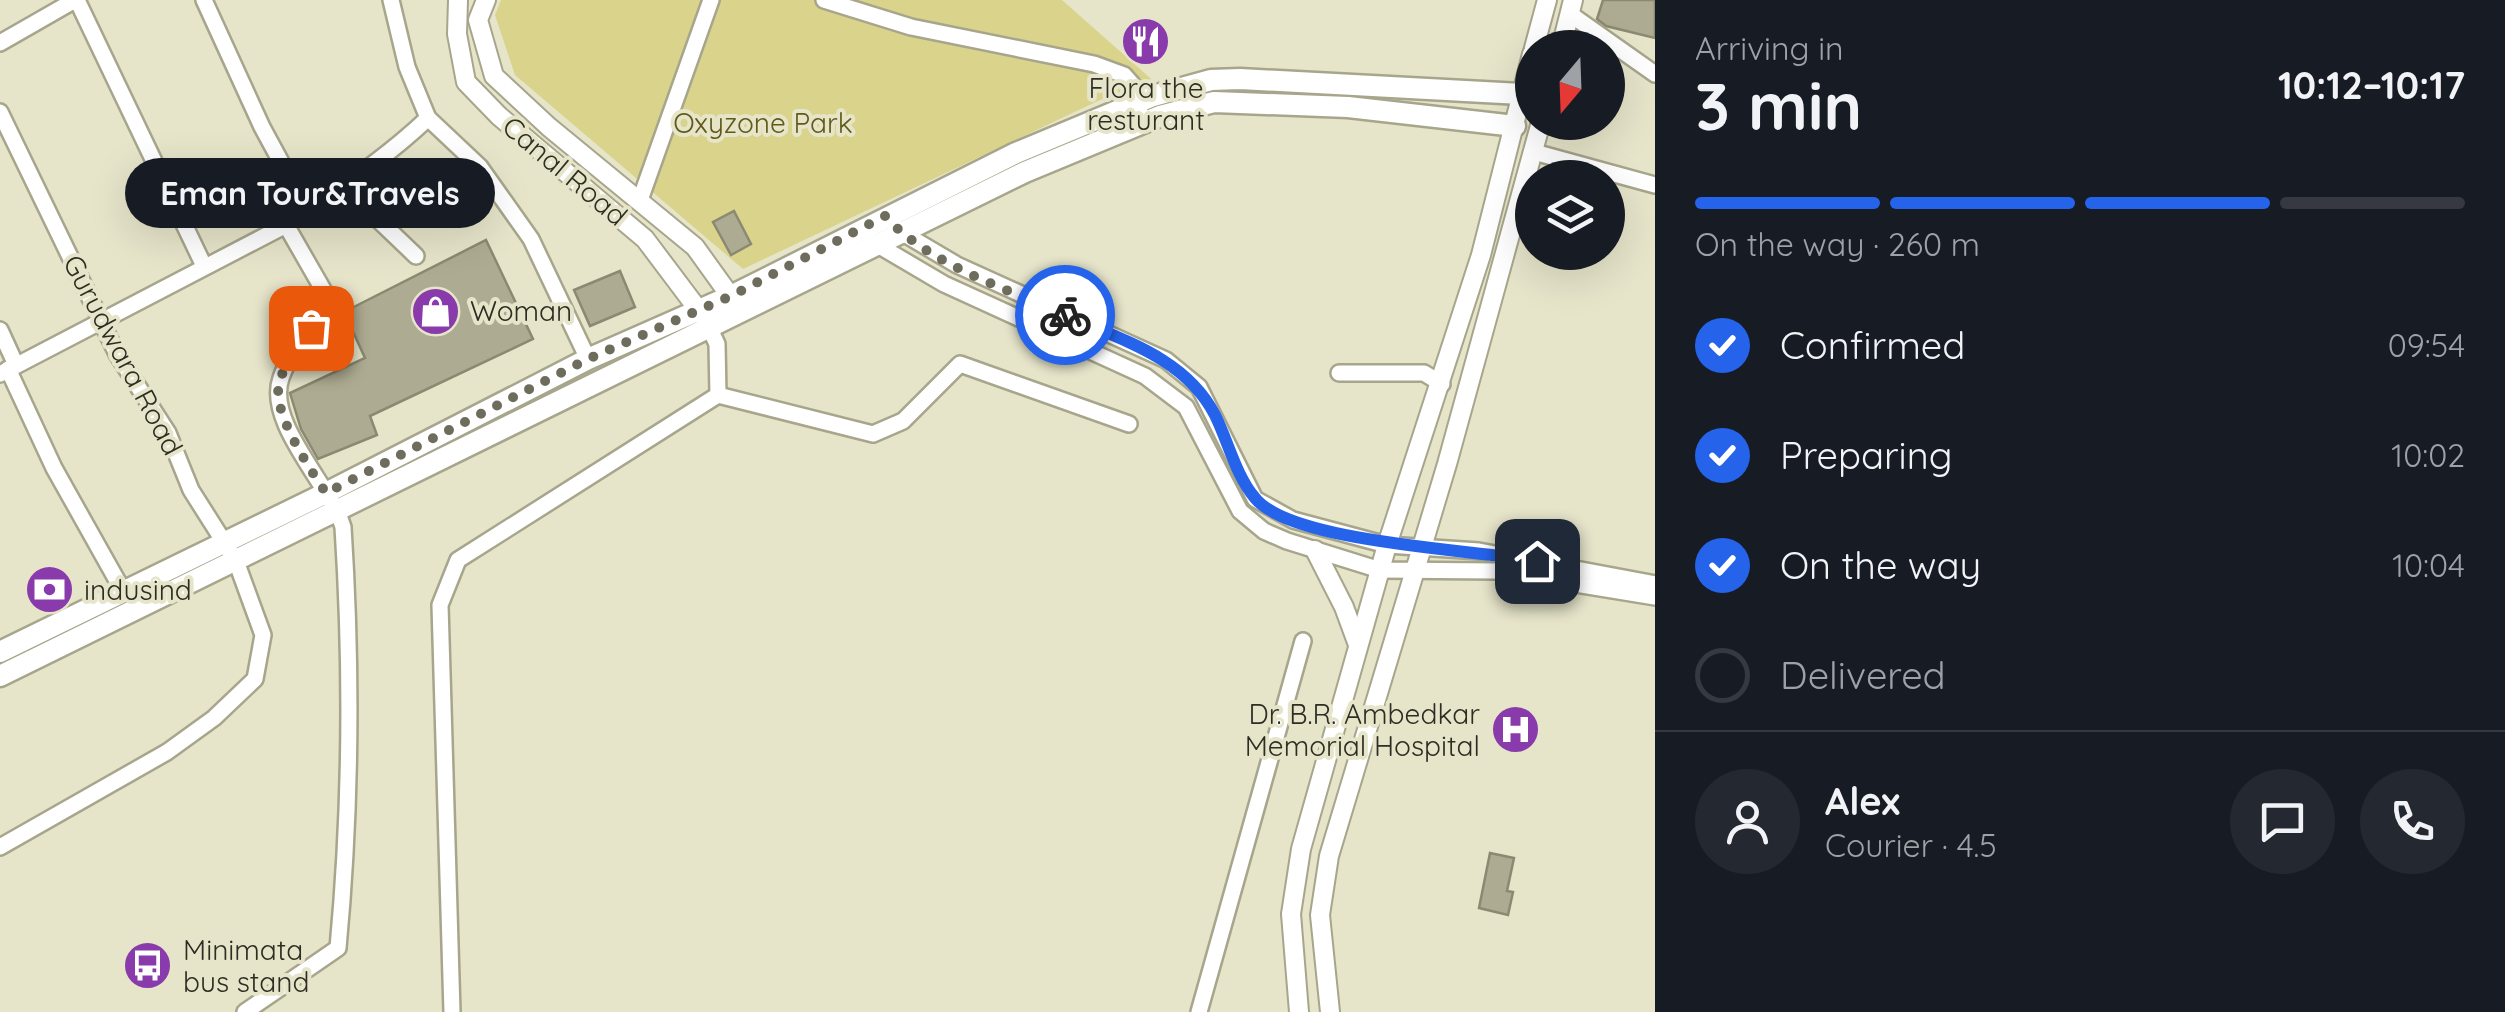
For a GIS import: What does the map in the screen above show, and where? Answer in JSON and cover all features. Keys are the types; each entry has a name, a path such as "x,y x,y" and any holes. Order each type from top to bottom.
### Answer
{"highway":[{"path":"0,652 224,542 332,502 710,329 736,304 859,229 1016,153 1135,103 1187,85 1240,79 1515,94"},
{"path":"0,676 236,561 332,502 588,359 701,310 736,304 877,246 1043,164 1146,122 1192,106 1240,101 1515,126"}],"main road":[{"name":"Canal Road","path":"458,0 457,34 466,82 499,116 646,238 701,310 710,329"},
{"name":"Canal Road","path":"486,0 478,20 494,76 548,127 694,246 736,304"},
{"path":"1539,30 1548,0"},
{"path":"1299,1012 1292,945 1294,888 1387,545 1442,384 1502,183 1515,126"},
{"path":"1330,1012 1320,915 1326,874 1537,140"},
{"path":"1315,550 1344,606 1358,645"}],"street":[{"path":"0,43 76,0 204,266"},
{"path":"204,0 262,127 307,210"},
{"path":"392,0 407,66 428,118 480,168 531,239 588,359"},
{"path":"640,200 711,0"},
{"path":"824,0 911,27 1094,64 1124,76 1132,84 1135,103 1146,122"},
{"path":"1572,7 1655,74"},
{"name":"Gurudwara Road","path":"0,112 117,354 168,433 191,490 236,561 263,635 256,679 242,696 166,752 0,847"},
{"path":"8,369 286,225 344,187 428,118"},
{"path":"1534,152 1655,185"},
{"path":"344,187 416,256"},
{"path":"885,216 900,233 957,265 1166,360 1198,387 1255,499 1293,520 1387,545 1479,551 1655,584"},
{"path":"245,1012 338,948 344,876 348,731 344,544 332,502 303,456 278,399 283,372 322,311 324,306 318,296 325,293 286,225"},
{"path":"859,229 877,246 944,284 1145,376 1173,394 1195,421 1240,511 1264,531 1380,570 1513,573 1655,598"},
{"path":"710,329 717,344 718,395"},
{"path":"0,330 8,369 54,468 123,591"},
{"path":"452,1012 440,605 458,560 718,395 872,434 903,421 960,364 1128,424"},
{"path":"1339,373 1424,373 1442,384"},
{"path":"1200,1012 1303,642"}],"green space":[{"name":"Oxyzone Park","path":"501,0 1062,0 1158,85 1100,100 743,269 515,75 495,15"}],"building":[{"path":"1603,0 1655,0 1655,38 1606,26 1597,19"},
{"path":"734,211 751,244 731,255 713,222"},
{"path":"486,240 533,339 370,416 377,435 318,459 301,429 290,393 365,358 344,312"},
{"path":"620,271 635,307 590,326 574,290"},
{"path":"1490,853 1514,858 1507,891 1513,892 1508,915 1479,908"}],"way so far":[{"path":"311,328 283,372 278,399 288,426 326,493 588,359 731,296 885,216 900,233 926,249 1065,315"}],"place":[{"name":"Flora the resturant","path":"1146,41"},
{"name":"Woman","path":"435,311"},
{"name":"Eman Tour&Travels","path":"311,328"},
{"name":"indusind","path":"49,590"},
{"name":"Dr. B.R. Ambedkar Memorial Hospital","path":"1515,730"},
{"name":"Minimata bus stand","path":"148,966"}],"route":[{"path":"1065,315 1166,360 1186,374 1212,409 1255,499 1274,512 1387,545 1445,547 1537,561"}]}
